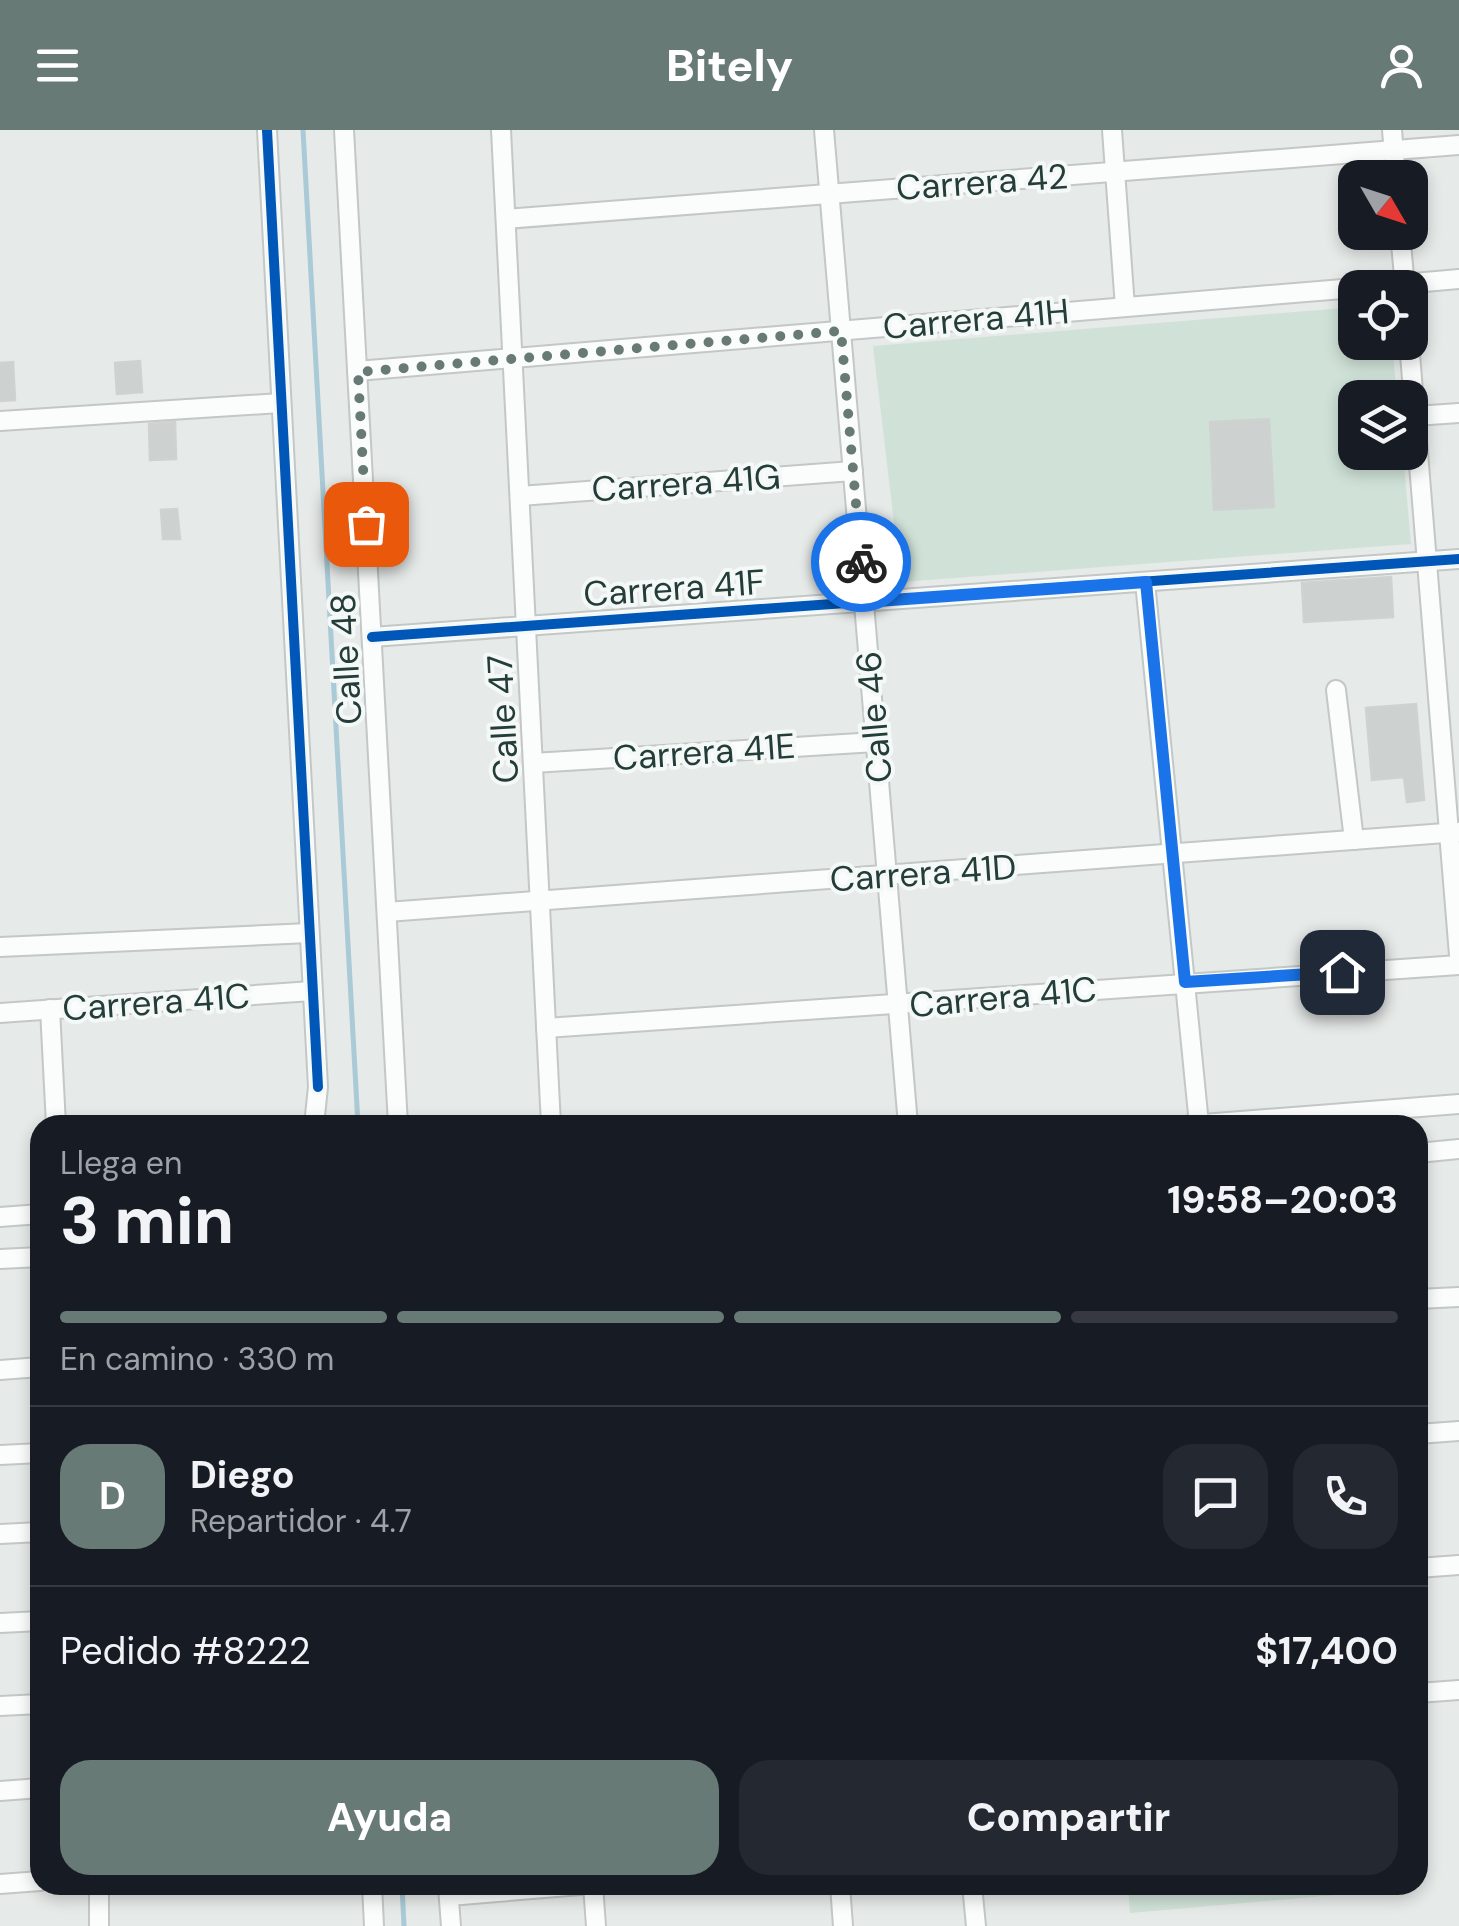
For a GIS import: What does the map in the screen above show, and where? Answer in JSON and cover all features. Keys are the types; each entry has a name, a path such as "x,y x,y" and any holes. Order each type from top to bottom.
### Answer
{"street":[{"name":"Calle 48","path":"266,130 318,1087 315,1115"},
{"name":"Calle 48","path":"344,130 397,1115"},
{"name":"Calle 47","path":"502,130 550,1115"},
{"name":"Calle 46","path":"824,130 907,1115"},
{"path":"1112,130 1125,307"},
{"path":"1392,130 1395,160"},
{"name":"Carrera 42","path":"506,219 1459,145"},
{"name":"Carrera 41H","path":"1428,283 1459,278"},
{"name":"Carrera 41H","path":"358,372 1338,289"},
{"path":"0,421 281,403"},
{"path":"1428,415 1459,413"},
{"path":"1419,470 1454,832 1459,955"},
{"name":"Carrera 41G","path":"520,496 853,471"},
{"name":"Carrera 41F","path":"372,638 1459,558"},
{"path":"1146,582 1199,1115"},
{"path":"1336,690 1354,840"},
{"path":"1438,693 1459,692"},
{"name":"Carrera 41E","path":"533,763 876,742"},
{"name":"Carrera 41D","path":"387,912 1454,832"},
{"path":"0,947 309,933"},
{"name":"Carrera 41C","path":"546,1028 1459,965"},
{"name":"Carrera 41C","path":"0,1013 312,992"},
{"path":"50,1010 55,1115"},
{"path":"1317,1115 1459,1104"},
{"path":"1428,1152 1459,1149"},
{"path":"0,1217 30,1215"},
{"path":"0,1259 30,1257"},
{"path":"1428,1299 1459,1297"},
{"path":"0,1370 30,1368"},
{"path":"1428,1433 1459,1431"},
{"path":"0,1454 30,1453"},
{"path":"0,1534 30,1532"},
{"path":"1428,1567 1459,1565"},
{"path":"0,1623 30,1622"},
{"path":"1428,1692 1459,1690"},
{"path":"0,1706 30,1704"},
{"path":"0,1791 30,1789"},
{"path":"0,1884 30,1882"},
{"path":"99,1926 100,1895"},
{"path":"372,1895 374,1926"},
{"path":"449,1895 451,1926"},
{"path":"594,1895 596,1926"},
{"path":"841,1895 843,1926"},
{"path":"973,1895 976,1926"}],"green space":[{"path":"1338,308 1338,360 1394,360 1395,380 1338,380 1338,470 1404,470 1411,544 901,582 873,346"},
{"path":"1129,1895 1335,1895 1130,1913"}],"building":[{"path":"140,361 142,392 117,394 115,363"},
{"path":"13,362 15,400 0,401 0,363"},
{"path":"1269,419 1274,507 1214,510 1210,422"},
{"path":"175,422 176,459 150,460 149,424"},
{"path":"177,509 180,539 163,539 161,510"},
{"path":"1391,577 1393,617 1304,622 1302,583"},
{"path":"1416,704 1424,800 1407,802 1404,777 1372,780 1366,708"}],"waterway":[{"path":"303,130 357,1115"},
{"path":"402,1895 404,1926"}],"cycle path":[{"path":"267,130 318,1087"},
{"path":"372,637 1459,559"}],"way so far":[{"path":"366,524 358,372 841,331 861,562"}],"route":[{"path":"861,562 864,602 1146,582 1185,982 1342,972"}]}
